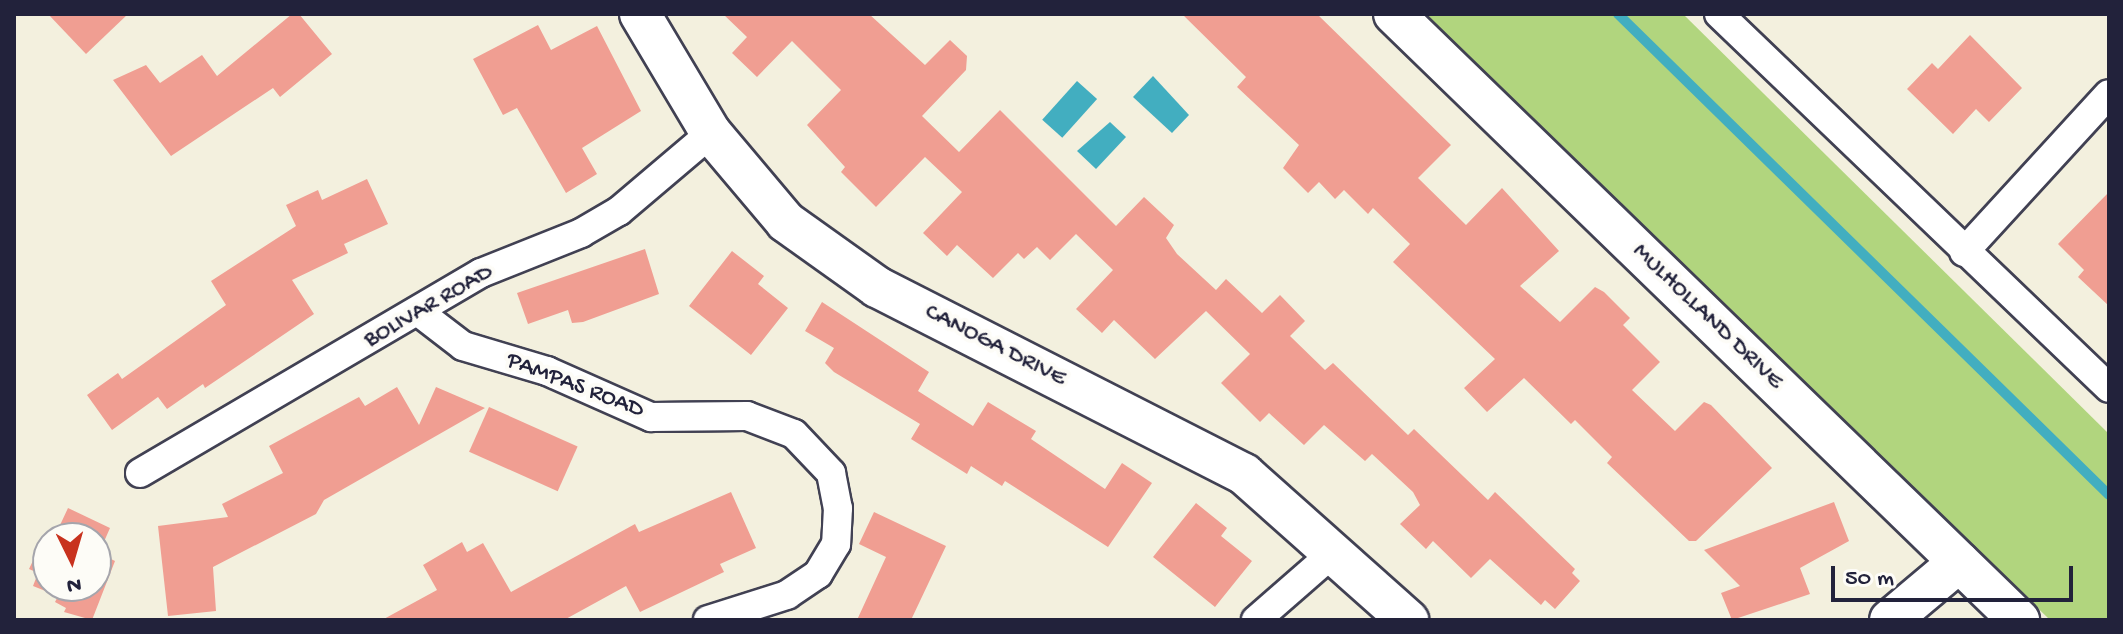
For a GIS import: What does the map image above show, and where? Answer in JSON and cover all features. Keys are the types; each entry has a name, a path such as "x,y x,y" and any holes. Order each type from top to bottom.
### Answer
{"street":[{"name":"CANOGA DRIVE","path":"640,14 711,133 786,222 877,287 1244,474 1335,551 1408,620"},
{"name":"MULHOLLAND DRIVE","path":"1394,14 2019,620"},
{"path":"1719,14 2109,388"},
{"path":"1964,252 2109,94"},
{"name":"BOLIVAR ROAD","path":"140,473 420,313 481,273 581,233 619,211 711,133"},
{"name":"PAMPAS ROAD","path":"420,313 463,346 547,371 651,417 747,416 794,434 831,473 838,508 836,544 818,574 787,595 708,620"},
{"path":"1256,620 1335,551"},
{"path":"1890,620 1959,562"}],"green space":[{"path":"1423,14 1683,14 2109,434 2109,620 2050,620"}],"water":[{"path":"1153,76 1189,115 1172,133 1133,97"},
{"path":"1077,81 1097,99 1062,138 1042,120"},
{"path":"1110,122 1126,137 1096,169 1077,151"}],"building":[{"path":"48,14 128,14 86,54"},
{"path":"292,14 299,14 332,54 280,97 273,88 171,156 113,80 146,65 160,83 202,55 217,76"},
{"path":"723,14 869,14 925,65 950,40 967,56 966,70 922,116 959,152 1000,110 1116,226 1144,197 1174,225 1166,238 1177,254 1216,290 1226,279 1262,313 1280,295 1305,321 1290,336 1325,370 1333,363 1408,435 1414,429 1488,500 1495,492 1575,569 1572,573 1580,581 1555,609 1545,600 1541,605 1490,559 1471,578 1433,541 1426,549 1400,524 1420,505 1413,492 1372,454 1365,461 1324,425 1304,445 1269,413 1260,422 1221,383 1250,354 1206,311 1155,359 1114,320 1102,333 1076,309 1113,270 1076,234 1050,260 1037,247 1024,259 1018,253 993,278 957,245 947,256 923,233 962,192 925,157 876,207 841,172 845,167 807,125 841,90 792,41 757,77 732,53 747,37"},
{"path":"1182,14 1317,14 1451,145 1418,178 1466,225 1502,188 1559,251 1520,286 1560,322 1595,287 1604,292 1630,318 1623,325 1660,362 1632,390 1675,431 1704,402 1711,405 1772,468 1696,541 1689,541 1607,463 1612,457 1575,420 1571,424 1524,378 1487,412 1464,388 1495,359 1393,262 1410,244 1373,208 1368,214 1344,190 1335,199 1319,182 1308,193 1283,168 1299,145 1237,87 1246,77"},
{"path":"538,25 551,50 597,26 641,111 582,148 597,174 566,193 517,108 503,115 473,59"},
{"path":"1970,35 2022,88 1989,122 1976,109 1953,134 1907,89 1932,63 1938,69"},
{"path":"367,179 388,224 344,244 348,253 292,280 314,314 205,388 203,384 167,409 158,397 112,430 87,395 118,373 122,379 226,305 211,281 296,226 286,205 318,190 322,200"},
{"path":"2109,192 2109,306 2078,277 2084,270 2058,244"},
{"path":"645,249 659,294 583,322 572,323 568,310 528,324 517,293"},
{"path":"732,251 764,276 758,284 788,308 751,355 689,306"},
{"path":"822,302 929,372 918,391 973,426 988,402 1036,431 1031,439 1105,489 1122,463 1152,483 1108,547 1005,481 1002,486 971,466 967,474 911,439 920,424 834,372 825,363 834,348 805,331"},
{"path":"397,387 419,425 436,387 485,408 324,500 316,514 213,567 216,611 168,616 158,526 228,517 222,504 283,473 269,446 359,397 365,406"},
{"path":"489,407 578,446 558,491 469,452"},
{"path":"731,492 756,548 720,564 724,572 640,612 626,586 564,620 382,620 437,590 423,565 462,542 467,552 483,543 511,592 635,524 639,532"},
{"path":"1834,502 1849,541 1800,568 1810,594 1732,620 1721,593 1740,586 1704,550"},
{"path":"1196,503 1227,528 1221,536 1252,561 1215,607 1153,557"},
{"path":"68,508 97,522 61,522"},
{"path":"874,512 946,546 911,620 857,620 886,557 859,544"},
{"path":"55,602 99,602 92,620 64,612 66,608"}],"waterway":[{"path":"1618,14 2109,495"}]}
